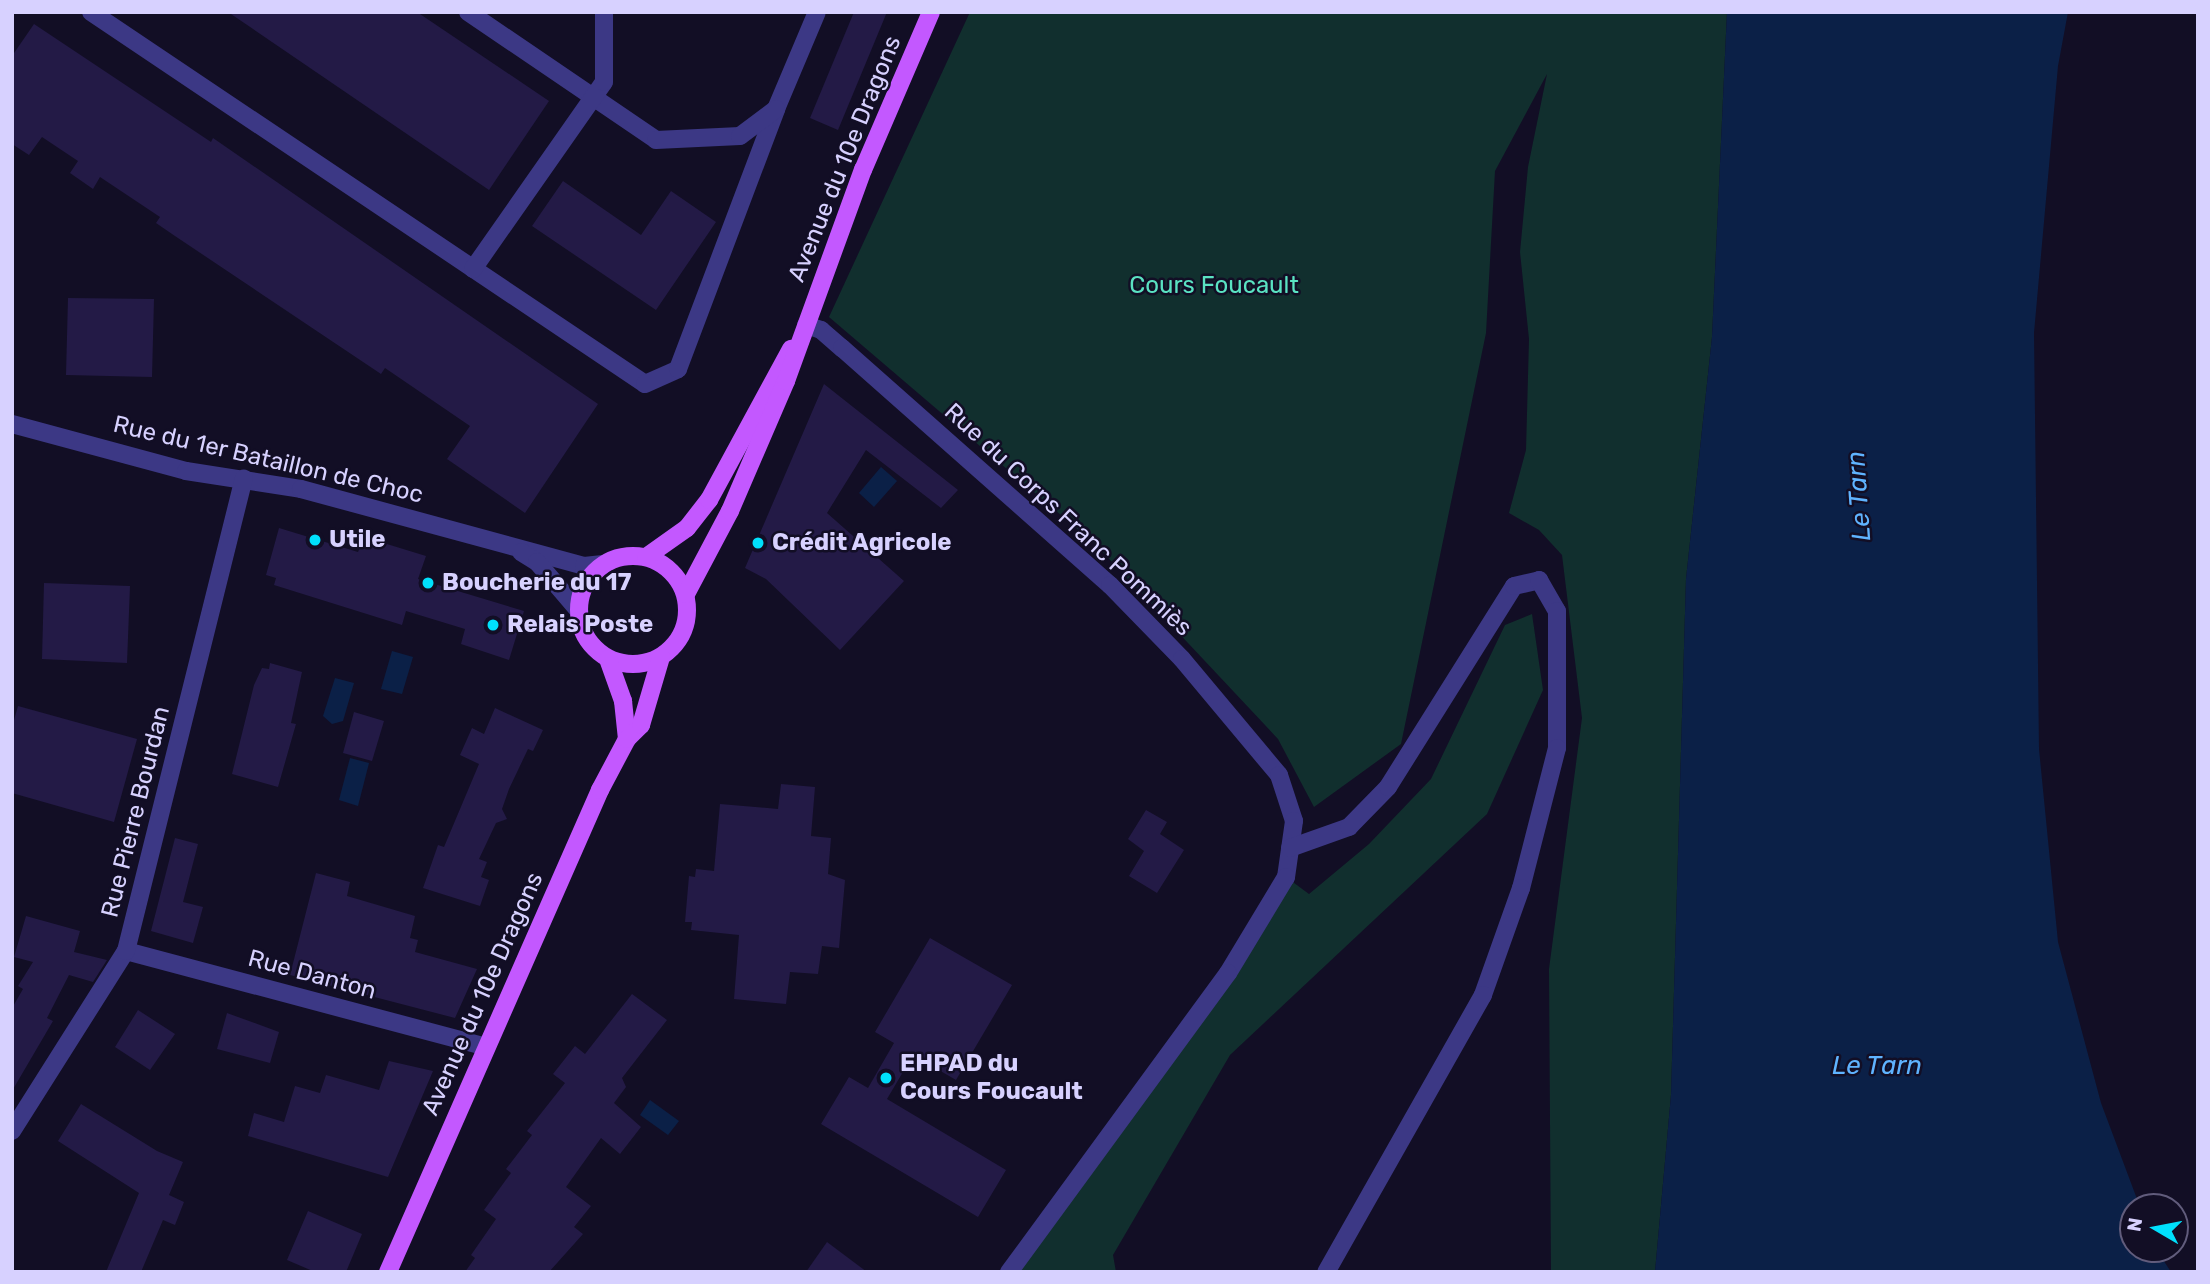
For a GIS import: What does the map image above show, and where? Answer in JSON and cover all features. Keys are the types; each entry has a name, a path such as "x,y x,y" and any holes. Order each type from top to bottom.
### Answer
{"main road":[{"name":"Avenue du 10e Dragons","path":"686,594 735,499 806,326 863,170 931,12"},
{"name":"Avenue du 10e Dragons","path":"646,557 687,528 709,500 773,376 806,326"},
{"path":"608,659 633,665 661,657 679,640 686,624 686,594 673,573 646,557 624,556 603,564 583,588 579,611 588,640 608,659 623,701 627,739"},
{"name":"Avenue du 10e Dragons","path":"388,1272 484,1046 627,739 641,725 661,657"}],"street":[{"path":"91,12 645,384 678,369 776,109 817,12"},
{"path":"468,12 656,140 740,136 776,109"},
{"path":"473,269 604,82 604,12"},
{"name":"Rue du Corps Franc Pommiès","path":"806,326 821,330 1110,585 1182,659 1279,775 1294,821 1286,877 1228,973 1010,1271"},
{"name":"Rue du 1er Bataillon de Choc","path":"12,424 186,471 313,492 584,566 603,564"},
{"name":"Rue Pierre Bourdan","path":"12,1131 126,951 244,479"},
{"name":"Rue du 1er Bataillon de Choc","path":"513,546 537,562 579,611"},
{"path":"1290,848 1349,827 1388,787 1514,586 1539,580 1557,611 1557,748 1521,888 1483,995 1326,1272"},
{"name":"Rue Danton","path":"126,951 484,1046"}],"green space":[{"name":"Cours Foucault","path":"970,12 1727,12 1712,337 1686,579 1671,1095 1655,1272 1551,1272 1549,969 1582,718 1562,555 1539,530 1509,513 1526,450 1529,339 1520,252 1528,167 1547,74 1495,171 1486,333 1401,744 1314,807 1278,739 1096,545 829,317"},
{"path":"1532,614 1543,690 1487,814 1230,1055 1113,1255 1116,1272 1012,1272 1286,877 1309,894 1369,844 1431,779 1505,625"}],"water":[{"name":"Le Tarn","path":"1727,12 2068,12 2058,66 2034,333 2039,749 2058,942 2101,1103 2135,1193 2119,1193 2119,1263 2165,1263 2171,1272 1655,1272 1671,1095 1686,579 1712,337"},
{"path":"881,467 897,481 874,507 859,493"},
{"path":"392,651 413,657 402,694 381,689"},
{"path":"335,678 354,683 343,721 332,724 323,716"},
{"path":"350,758 369,763 358,806 339,800"},
{"path":"650,1100 679,1121 668,1135 640,1115"}],"building":[{"path":"228,12 417,12 549,101 489,190"},
{"path":"854,12 887,12 838,130 810,118"},
{"path":"34,24 211,142 213,138 598,404 525,513 447,459 470,426 385,368 381,374 172,234 156,223 160,217 100,177 93,189 70,173 78,161 42,137 29,155 12,144 12,56"},
{"path":"563,181 641,235 671,191 716,222 656,310 532,226"},
{"path":"68,298 154,299 152,377 66,375"},
{"path":"824,384 958,490 941,508 866,450 827,513 904,581 840,650 766,579 745,568"},
{"path":"279,528 358,552 364,537 426,556 418,579 524,611 509,660 461,644 465,629 406,611 402,625 274,585 276,578 266,575"},
{"path":"44,583 130,586 127,663 42,659"},
{"path":"270,663 302,672 291,723 296,724 278,787 232,774 254,685 262,668 269,669"},
{"path":"18,706 137,739 114,822 12,793 12,727"},
{"path":"495,708 543,730 533,751 528,749 509,789 502,809 507,819 496,823 479,859 487,862 481,877 489,880 480,906 423,888 438,845 444,847 479,764 460,755 472,728 484,734"},
{"path":"354,712 384,721 372,761 343,753"},
{"path":"781,784 815,787 811,836 831,838 828,874 845,880 839,948 822,946 818,974 790,972 786,1004 734,999 739,935 691,930 692,922 685,922 689,876 695,877 696,869 714,871 720,804 778,809"},
{"path":"1146,810 1167,822 1160,834 1184,850 1157,893 1129,876 1144,851 1128,839"},
{"path":"175,838 198,844 183,902 203,907 193,943 151,931"},
{"path":"316,873 350,882 347,896 415,916 410,938 418,940 415,952 477,969 455,1018 290,975"},
{"path":"26,916 80,931 74,952 107,960 93,982 69,975 47,1018 53,1021 12,1091 12,1008 23,989 18,986 33,962 14,957"},
{"name":"EHPAD du Cours Foucault","path":"930,938 1012,985 956,1080 913,1055 887,1099 1006,1170 978,1217 821,1124 849,1077 868,1088 894,1043 875,1032"},
{"path":"632,994 667,1020 622,1078 626,1087 614,1103 641,1127 620,1154 601,1138 566,1187 591,1206 574,1227 583,1234 549,1272 465,1272 475,1258 471,1255 496,1219 484,1210 511,1173 506,1169 532,1135 527,1131 565,1083 553,1074 575,1046 585,1054"},
{"path":"138,1010 175,1034 150,1070 115,1047"},
{"path":"227,1013 279,1032 270,1063 217,1049"},
{"path":"389,1061 433,1071 388,1177 248,1136 254,1113 284,1122 295,1086 320,1093 326,1075 379,1090"},
{"path":"81,1104 157,1151 183,1162 169,1195 184,1202 175,1225 163,1220 141,1272 106,1272 139,1193 58,1141"},
{"path":"308,1211 362,1234 346,1272 315,1272 287,1260"},
{"path":"827,1242 867,1272 806,1272"}],"place":[{"name":"Utile","path":"315,540"},
{"name":"Crédit Agricole","path":"758,543"},
{"name":"Boucherie du 17","path":"428,583"},
{"name":"Relais Poste","path":"493,625"},
{"name":"EHPAD du Cours Foucault","path":"886,1078"}]}
